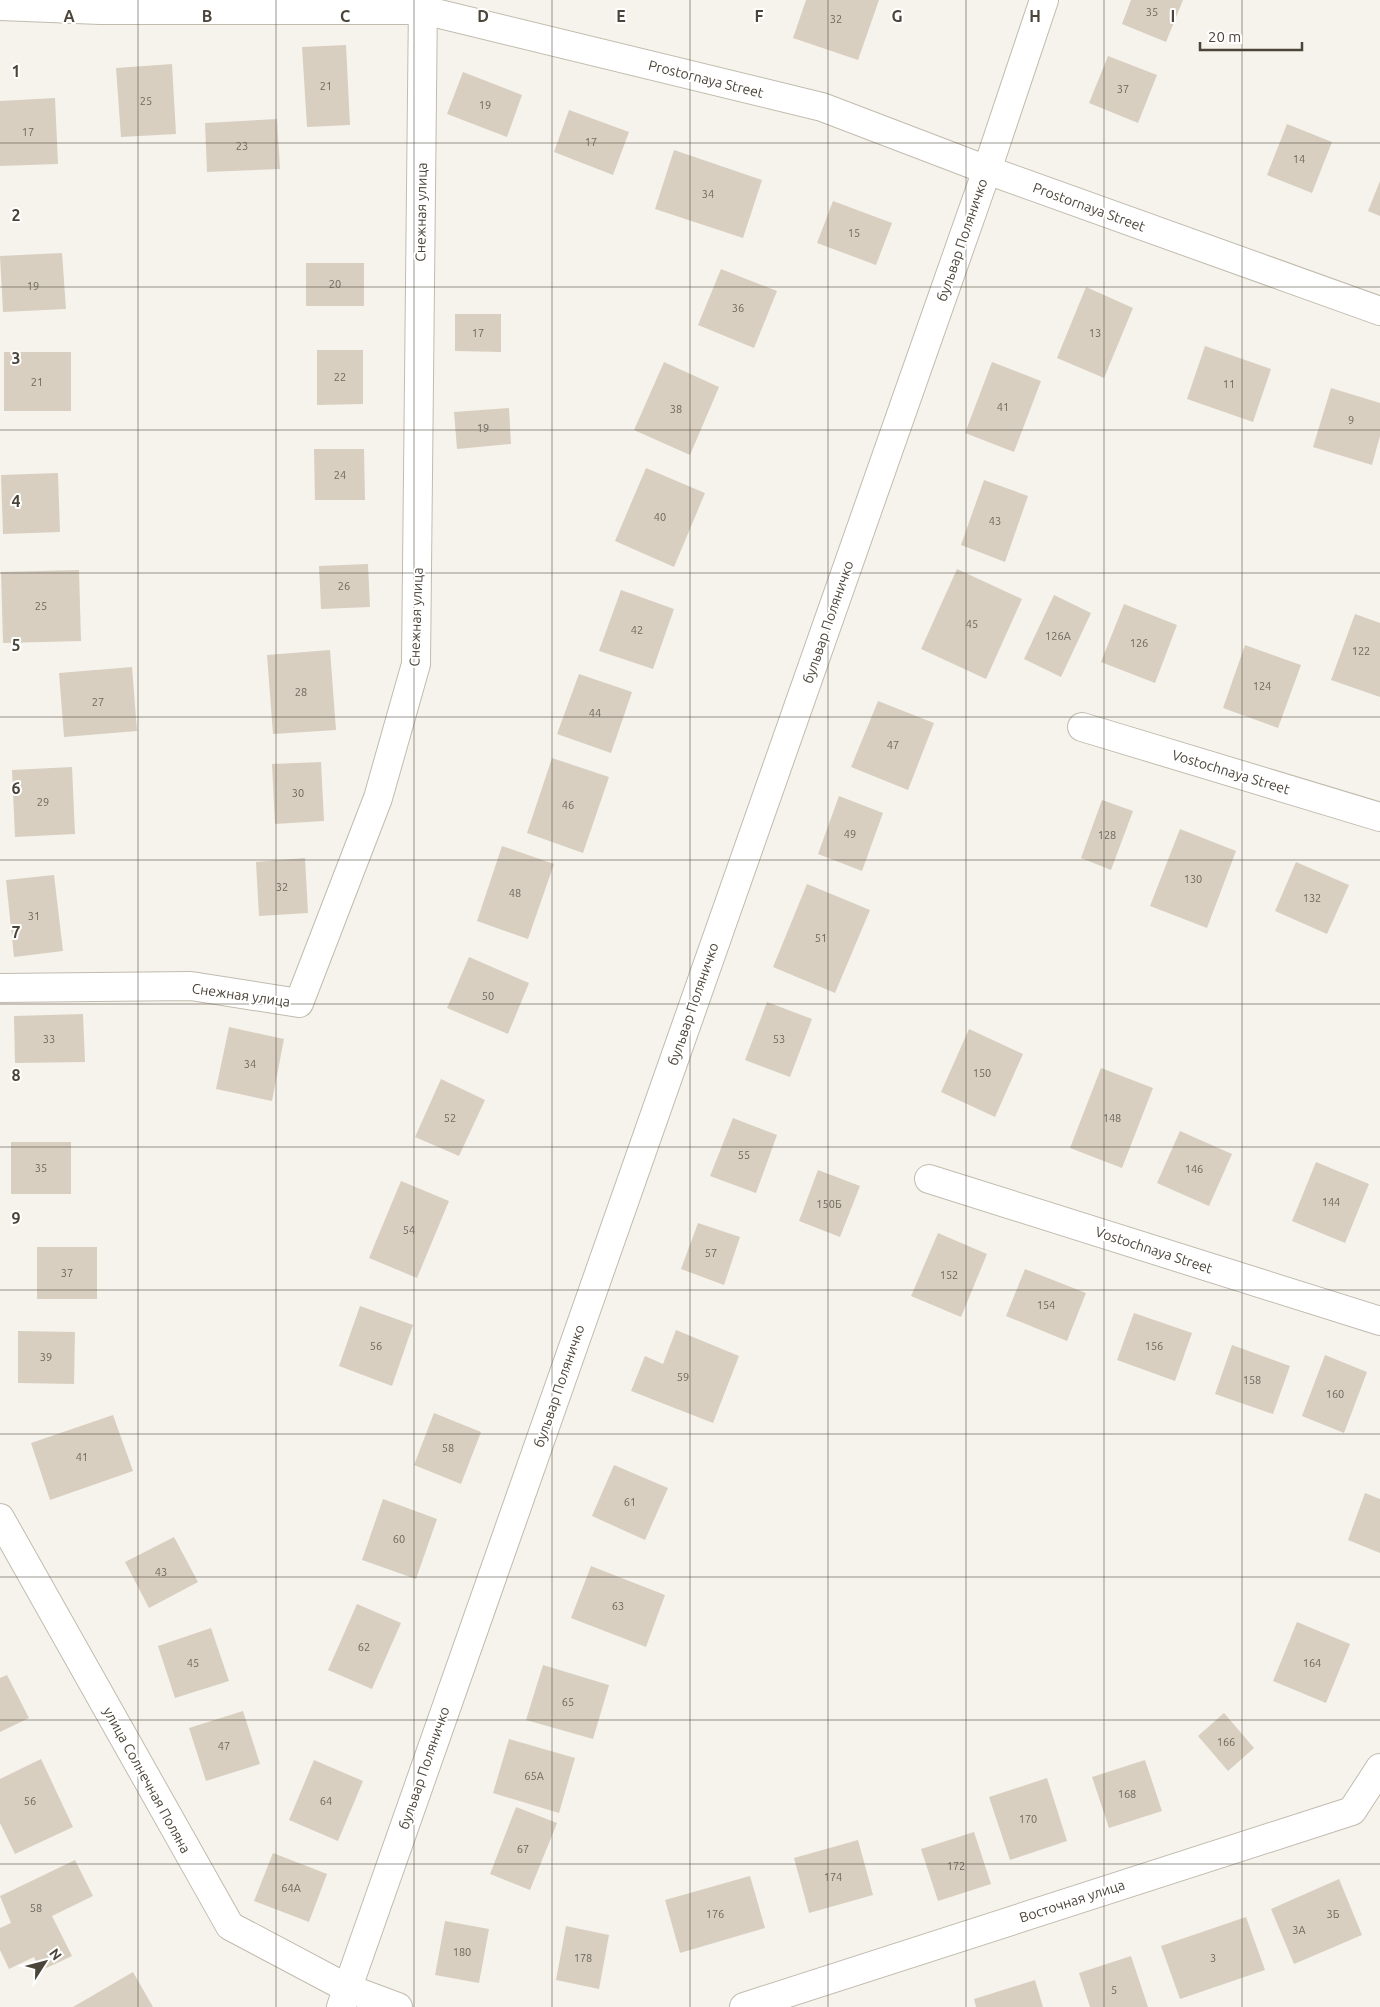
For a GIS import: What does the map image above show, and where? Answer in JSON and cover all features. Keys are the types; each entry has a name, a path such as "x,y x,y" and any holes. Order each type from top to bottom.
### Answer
{"street":[{"name":"бульвар Поляничко","path":"344,1998 987,170 1044,0"},
{"name":"Prostornaya Street","path":"0,6 100,10 423,5 822,107 987,170 1380,311"},
{"name":"Снежная улица","path":"0,988 191,986 299,1004 378,798 416,664 423,5"},
{"name":"Vostochnaya Street","path":"1082,727 1380,818"},
{"name":"Vostochnaya Street","path":"929,1179 1380,1321"},
{"name":"улица Солнечная Поляна","path":"0,1518 230,1926 344,1998"},
{"name":"Восточная улица","path":"744,2007 1352,1811 1380,1768"},
{"path":"344,1998 398,2007"}],"building":[{"path":"806,0 879,0 858,60 793,38"},
{"path":"1131,0 1183,0 1166,42 1122,24"},
{"path":"346,45 350,125 307,127 302,47"},
{"path":"1108,56 1157,75 1138,123 1089,103"},
{"path":"172,64 176,134 121,137 116,68"},
{"path":"463,72 522,95 507,137 447,114"},
{"path":"55,98 58,164 0,166 0,101"},
{"path":"569,110 629,132 613,175 554,152"},
{"path":"277,119 280,169 207,172 205,123"},
{"path":"1287,124 1332,142 1312,193 1267,175"},
{"path":"674,150 762,180 743,238 655,209"},
{"path":"1380,181 1380,216 1368,211"},
{"path":"833,201 892,223 876,265 817,243"},
{"path":"62,253 66,309 3,312 0,256"},
{"path":"306,263 364,263 364,306 306,306"},
{"path":"721,269 777,291 754,348 698,325"},
{"path":"1086,287 1133,308 1104,378 1057,358"},
{"path":"455,314 501,314 501,352 455,351"},
{"path":"1205,346 1271,369 1253,422 1187,399"},
{"path":"317,350 363,350 363,404 317,405"},
{"path":"4,352 71,352 71,411 4,411"},
{"path":"664,362 719,387 690,455 634,430"},
{"path":"992,362 1041,381 1014,452 965,433"},
{"path":"1331,388 1380,403 1380,436 1372,465 1313,447"},
{"path":"509,408 511,444 457,449 454,412"},
{"path":"314,449 364,449 365,500 315,500"},
{"path":"646,468 705,493 674,567 615,541"},
{"path":"58,473 60,532 3,534 1,475"},
{"path":"984,480 1028,496 1005,562 961,545"},
{"path":"368,564 370,607 321,609 319,566"},
{"path":"957,569 1022,599 986,679 921,649"},
{"path":"79,570 81,641 3,643 1,572"},
{"path":"621,590 674,609 653,669 599,651"},
{"path":"1054,595 1091,613 1061,677 1024,659"},
{"path":"1124,604 1177,625 1155,683 1101,662"},
{"path":"1355,614 1380,623 1380,697 1331,680"},
{"path":"1245,645 1301,665 1278,728 1223,708"},
{"path":"330,650 336,730 273,734 267,655"},
{"path":"132,667 137,731 64,737 59,673"},
{"path":"579,674 632,692 611,753 557,734"},
{"path":"878,701 934,723 908,790 851,767"},
{"path":"552,758 609,777 583,853 527,833"},
{"path":"321,762 324,821 275,824 272,764"},
{"path":"72,767 75,834 15,837 12,770"},
{"path":"839,796 883,813 862,871 818,854"},
{"path":"1102,800 1133,811 1111,870 1081,858"},
{"path":"1180,829 1236,851 1207,928 1150,906"},
{"path":"502,846 554,864 528,939 477,921"},
{"path":"305,858 308,913 259,916 256,862"},
{"path":"1296,862 1349,885 1327,934 1275,911"},
{"path":"54,875 63,951 14,957 6,880"},
{"path":"807,884 870,910 835,993 773,967"},
{"path":"469,957 529,983 508,1034 447,1008"},
{"path":"767,1002 812,1019 790,1077 745,1060"},
{"path":"83,1014 85,1062 15,1063 14,1016"},
{"path":"229,1027 284,1039 272,1101 216,1089"},
{"path":"969,1029 1023,1054 995,1117 941,1092"},
{"path":"1101,1068 1153,1088 1122,1168 1070,1148"},
{"path":"441,1079 485,1100 459,1156 415,1137"},
{"path":"733,1118 777,1135 756,1193 710,1176"},
{"path":"1180,1131 1232,1154 1209,1206 1157,1183"},
{"path":"11,1142 71,1142 71,1194 11,1194"},
{"path":"1316,1162 1369,1184 1345,1243 1292,1221"},
{"path":"818,1170 860,1186 840,1237 799,1221"},
{"path":"401,1181 449,1201 417,1278 369,1258"},
{"path":"698,1223 740,1237 724,1285 681,1269"},
{"path":"938,1233 987,1254 961,1317 911,1296"},
{"path":"37,1247 97,1247 97,1299 37,1299"},
{"path":"1025,1269 1086,1293 1067,1341 1006,1316"},
{"path":"360,1306 413,1325 392,1386 339,1366"},
{"path":"1134,1313 1192,1333 1175,1381 1117,1360"},
{"path":"676,1330 739,1356 713,1423 631,1391 645,1356 663,1364"},
{"path":"18,1331 75,1332 74,1384 18,1383"},
{"path":"1232,1345 1290,1366 1273,1414 1215,1394"},
{"path":"1325,1355 1367,1372 1344,1433 1302,1416"},
{"path":"434,1413 481,1432 461,1484 414,1465"},
{"path":"113,1415 133,1471 50,1500 31,1443"},
{"path":"614,1465 668,1488 645,1540 592,1516"},
{"path":"1365,1493 1380,1499 1380,1553 1348,1540"},
{"path":"383,1499 437,1519 416,1579 362,1560"},
{"path":"174,1537 198,1582 149,1608 125,1562"},
{"path":"591,1566 665,1595 646,1647 571,1618"},
{"path":"357,1604 401,1623 372,1689 328,1670"},
{"path":"1297,1622 1350,1644 1326,1703 1273,1681"},
{"path":"211,1628 229,1681 175,1698 158,1646"},
{"path":"543,1665 609,1685 593,1739 526,1720"},
{"path":"7,1675 29,1718 0,1732 0,1678"},
{"path":"243,1711 260,1764 206,1781 189,1728"},
{"path":"1224,1713 1254,1748 1228,1771 1198,1736"},
{"path":"509,1739 575,1758 559,1813 493,1793"},
{"path":"41,1759 73,1827 15,1854 0,1823 0,1779"},
{"path":"314,1760 363,1781 338,1841 289,1820"},
{"path":"1145,1760 1162,1811 1109,1828 1092,1777"},
{"path":"1047,1778 1067,1841 1010,1860 989,1797"},
{"path":"516,1807 557,1823 530,1890 490,1874"},
{"path":"974,1832 991,1884 938,1901 921,1849"},
{"path":"858,1840 873,1895 809,1913 794,1858"},
{"path":"273,1853 327,1874 309,1922 254,1901"},
{"path":"75,1860 93,1896 52,1916 72,1956 40,1971 34,1957 9,1969 0,1950 0,1928 11,1923 0,1896"},
{"path":"750,1876 765,1928 680,1953 665,1900"},
{"path":"1339,1879 1362,1935 1294,1964 1271,1909"},
{"path":"1246,1917 1265,1970 1180,1999 1161,1946"},
{"path":"445,1921 489,1929 479,1983 435,1975"},
{"path":"566,1926 609,1935 599,1989 556,1980"},
{"path":"1131,1956 1148,2007 1090,2007 1079,1973"},
{"path":"133,1972 153,2007 73,2007"},
{"path":"1035,1980 1043,2007 976,2007 974,1999"}]}
